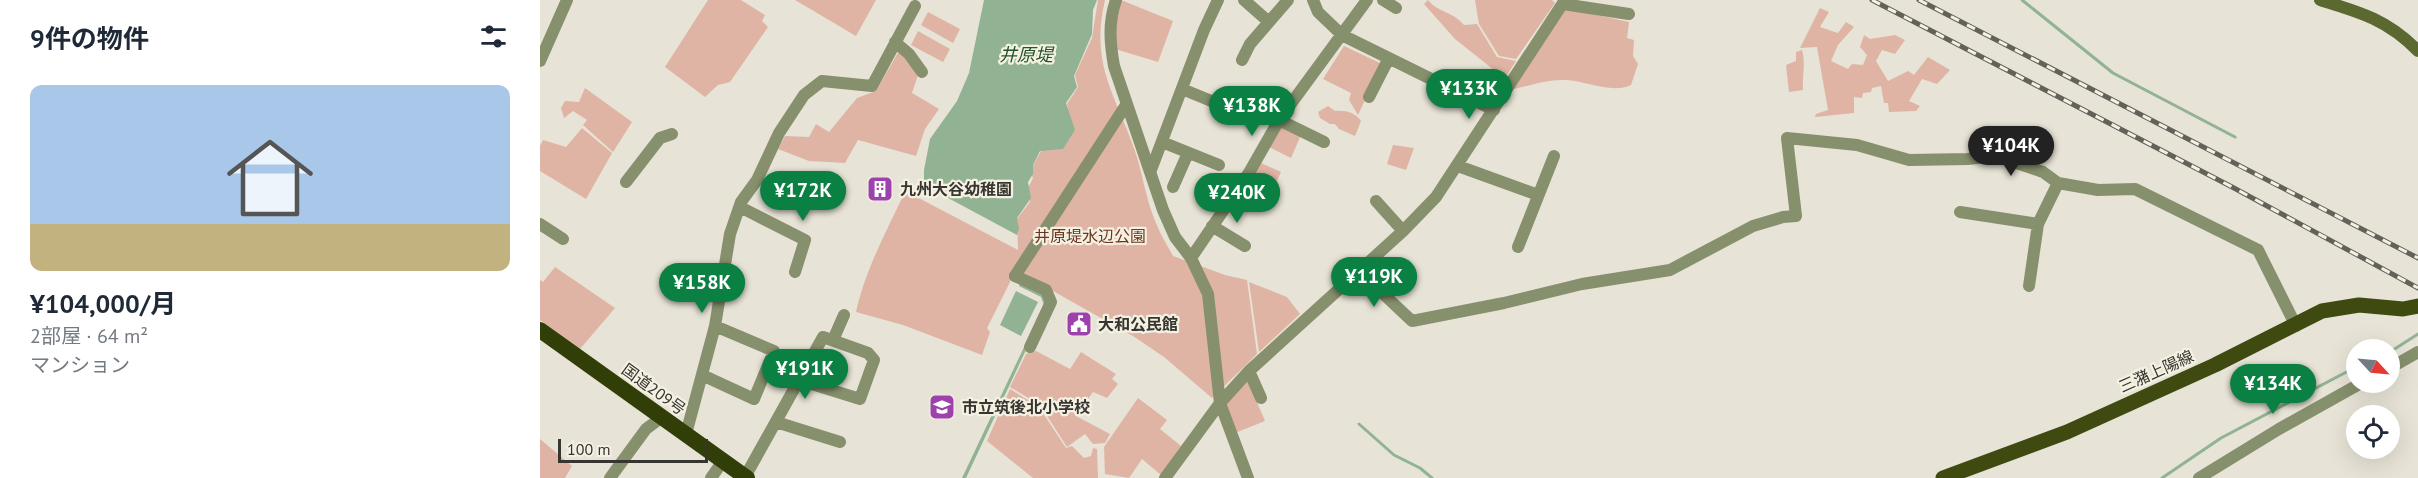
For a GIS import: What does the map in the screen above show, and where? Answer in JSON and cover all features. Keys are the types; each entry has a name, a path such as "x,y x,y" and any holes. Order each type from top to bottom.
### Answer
{"highway":[{"name":"国道209号","path":"540,330 746,478"}],"main road":[{"path":"2320,0 2367,14 2393,28 2418,51"},
{"name":"三潴上陽線","path":"1943,478 2067,432 2296,326 2322,311 2359,305 2403,309 2418,306"}],"street":[{"path":"540,60 567,0"},
{"path":"1116,0 1110,17 1109,42 1114,66 1163,210 1175,237 1191,258 1208,294 1220,403 1248,478"},
{"path":"1151,170 1204,30 1218,0"},
{"path":"1244,0 1269,22"},
{"path":"1242,60 1250,44 1288,0"},
{"path":"1312,0 1318,12 1342,35 1494,110"},
{"path":"1191,258 1250,171 1279,120 1367,0"},
{"path":"1383,0 1396,8"},
{"path":"1165,478 1220,403 1249,371 1403,231 1436,197 1564,2 1629,14"},
{"path":"686,434 715,326 730,234 740,207 757,180 779,133 804,95 822,81 872,86 915,6"},
{"path":"895,42 909,54 922,72"},
{"path":"1369,98 1389,58"},
{"path":"1182,89 1248,116"},
{"path":"1030,347 1051,302 1046,290 1015,276 1126,105"},
{"path":"1279,120 1324,142"},
{"path":"626,182 660,138 672,134"},
{"path":"1359,271 1412,321 1582,284 1670,270 1753,226 1783,217 1796,216 1787,138 1857,145 1909,160 1984,157 2005,159 2043,172 2058,183 2098,190 2135,189 2190,218 2246,242 2258,250 2296,326"},
{"path":"1162,142 1219,165"},
{"path":"1173,187 1188,153"},
{"path":"1518,247 1554,156"},
{"path":"1458,166 1538,195"},
{"path":"2029,286 2038,224 2058,183"},
{"path":"1376,201 1403,231"},
{"path":"740,207 805,240 795,272"},
{"path":"1960,212 2038,224"},
{"path":"540,224 563,239"},
{"path":"1212,226 1245,246"},
{"path":"832,340 844,315"},
{"path":"702,375 754,399 774,351 715,326"},
{"path":"746,478 776,422 823,336 868,352 874,360 860,399 799,380"},
{"path":"2400,362 2418,352"},
{"path":"1249,371 1261,398"},
{"path":"2199,478 2346,392"},
{"path":"610,478 646,429 662,417"},
{"path":"776,422 840,442"},
{"path":"711,478 723,461"}],"green space":[{"path":"708,0 741,0 765,15 762,21 768,27 730,82 718,85 705,97 665,67"},
{"path":"795,0 876,0 856,36"},
{"name":"井原堤水辺公園","path":"1098,0 1105,0 1101,23 1101,43 1107,78 1135,151 1158,227 1173,256 1225,275 1247,280 1257,354 1212,398 1164,357 1133,336 1021,273 1020,262 987,328 990,332 982,355 903,325 856,312 876,253 903,196 909,193 1018,250 1017,219 1030,202 1028,188 1033,178 1030,171 1041,151 1038,134 1053,111 1068,108 1067,104 1078,87 1075,75 1092,38"},
{"path":"1121,0 1173,21 1158,62 1115,49 1116,18"},
{"path":"1428,0 1464,25 1477,24 1497,57 1516,61 1490,101 1481,98 1494,70 1455,39 1424,4"},
{"path":"1475,0 1552,0 1555,3 1516,59 1499,56 1479,24"},
{"path":"1565,8 1629,22 1627,38 1634,40 1633,56 1638,64 1631,85 1607,88 1559,80 1510,90"},
{"path":"1820,8 1829,12 1820,27 1838,33 1846,22 1854,27 1838,45 1831,61 1848,69 1852,64 1863,65 1867,55 1860,47 1864,35 1870,39 1895,35 1905,40 1895,54 1882,50 1876,61 1888,81 1908,71 1914,75 1928,57 1950,70 1937,84 1922,79 1909,101 1920,106 1916,111 1889,112 1888,103 1884,103 1881,86 1872,88 1871,92 1863,93 1862,98 1854,97 1854,113 1815,117 1816,114 1828,110 1817,47 1800,48"},
{"path":"928,12 960,29 953,43 921,25"},
{"path":"918,31 950,49 943,62 911,45"},
{"path":"1344,46 1382,64 1358,115 1349,100 1351,93 1323,79"},
{"path":"1802,50 1803,90 1789,92 1786,65 1796,61 1796,52"},
{"path":"899,51 918,75 912,93 939,109 925,129 916,156 858,140 845,163 809,161 778,149 785,136 809,137 816,124 829,132 857,98 876,91"},
{"path":"585,88 632,122 613,152 583,125 587,120 573,111 564,118 561,108 565,101 579,102"},
{"path":"1328,106 1335,111 1350,112 1359,118 1361,121 1355,136 1320,118 1318,112"},
{"path":"1279,126 1301,135 1291,158 1267,146"},
{"path":"582,128 612,153 586,199 540,171 540,146 543,140 566,147"},
{"path":"1393,145 1414,148 1406,170 1387,164"},
{"path":"1261,163 1281,172 1271,194 1247,184"},
{"path":"555,267 615,308 580,349 540,320 540,280 543,282"},
{"path":"1249,282 1287,297 1300,314 1259,352"},
{"path":"1036,351 1070,369 1081,352 1116,374 1112,379 1118,384 1107,398 1093,392 1076,416 1110,434 1105,443 1093,444 1085,434 1067,447 1040,405 1010,387 1026,354"},
{"path":"1248,381 1265,421 1235,433 1226,404"},
{"path":"1010,389 1039,407 1066,448 1072,446 1084,458 1091,456 1093,448 1097,449 1098,478 1033,478 987,441"},
{"path":"1138,398 1167,420 1160,429 1181,446 1161,475 1142,459 1129,478 1105,474 1104,447"},
{"path":"540,439 572,466 565,478 540,478"}],"water":[{"name":"井原堤","path":"984,0 1097,0 1093,10 1092,34 1074,76 1077,87 1066,103 1075,130 1063,149 1040,151 1028,182 1031,198 1017,218 1019,229 1017,235 924,185 924,170 930,139 957,101 969,73"},
{"path":"1020,283 1043,294 1047,305 966,478 962,478 1044,305 1041,297 1019,286"},
{"path":"1016,291 1038,302 1021,336 1000,325"}],"waterway":[{"path":"2022,0 2113,73 2235,137"},
{"path":"2400,346 2418,334"},
{"path":"2162,478 2221,438 2346,372"},
{"path":"1359,424 1394,455 1420,468 1432,478"}],"railway":[{"path":"1872,0 2234,188 2418,288"},
{"path":"1919,0 2418,258"}],"place":[{"name":"九州大谷幼稚園","path":"880,189"},
{"name":"大和公民館","path":"1079,324"},
{"name":"市立筑後北小学校","path":"942,407"}]}
